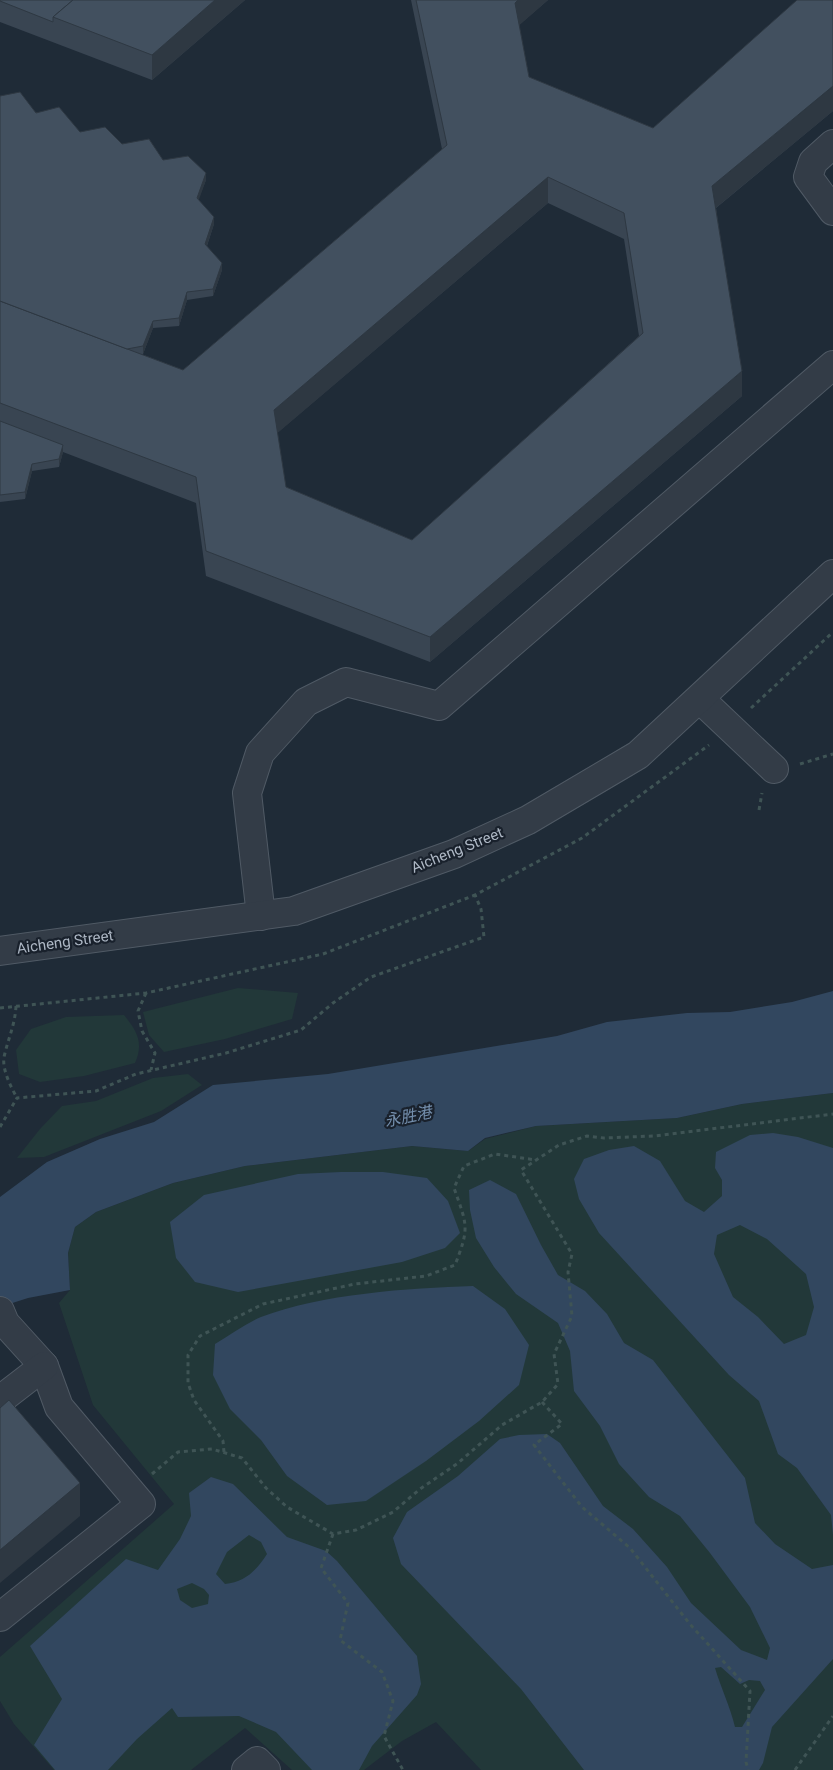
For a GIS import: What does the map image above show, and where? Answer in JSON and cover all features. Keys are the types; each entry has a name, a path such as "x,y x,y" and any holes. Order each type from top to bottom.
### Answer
{"street":[{"path":"833,144 812,162 808,177 833,211"},
{"path":"261,916 247,793 260,753 306,702 346,682 439,706 833,365"},
{"name":"Aicheng Street","path":"0,951 294,911 454,854 528,820 638,755 833,574"},
{"path":"700,699 731,727 769,779"},
{"path":"0,1617 141,1504 59,1407 44,1366 2,1317"},
{"path":"0,1400 44,1366"},
{"path":"246,1770 257,1761 266,1770"}],"path":[{"path":"0,1008 146,993 323,954 475,895 582,838 731,727 833,632"},
{"path":"759,810 769,779"},
{"path":"0,1128 5,1115 17,1098 96,1091 136,1074 226,1053 301,1030 333,1003 371,977 484,937 481,909 475,895"},
{"path":"146,993 138,1011 142,1031 155,1053 151,1070"},
{"path":"16,1006 14,1026 4,1058 8,1079 17,1098"},
{"path":"129,1490 178,1452 212,1448 242,1458 266,1488 287,1507 333,1534 356,1530 392,1512 420,1489 458,1463 502,1426 542,1402 558,1384 554,1354 572,1316 568,1272 572,1254 521,1170 559,1145 586,1136 604,1138 654,1136 833,1114"},
{"path":"224,1452 223,1441 194,1400 188,1383 188,1355 200,1336 263,1304 355,1284 426,1276 455,1265 464,1242 466,1223 454,1188 464,1166 495,1154 537,1160"},
{"path":"542,1402 562,1424 534,1445 582,1507 630,1548 689,1623 750,1691 748,1770"},
{"path":"333,1534 321,1568 348,1603 340,1640 382,1672 393,1701 384,1736 403,1770"},
{"path":"795,1770 833,1716"}],"green space":[{"path":"238,988 298,993 292,1019 225,1039 164,1052 149,1035 143,1012"},
{"path":"124,1015 138,1037 139,1049 135,1063 84,1076 40,1082 19,1074 16,1050 31,1029 66,1017"},
{"path":"188,1074 202,1085 161,1111 44,1157 17,1158 40,1129 62,1106 96,1101 153,1078"},
{"path":"833,1093 833,1770 481,1770 436,1722 402,1741 364,1770 292,1770 245,1728 191,1770 54,1770 14,1724 0,1701 0,1657 174,1504 93,1405 59,1303 70,1290 68,1253 75,1227 96,1212 173,1183 245,1166 412,1146 468,1151 485,1139 536,1126 677,1118 742,1104"}],"water":[{"name":"永胜港","path":"833,991 833,1093 742,1104 677,1118 536,1126 485,1138 468,1151 412,1146 245,1166 173,1183 96,1212 75,1227 68,1253 70,1290 28,1298 0,1307 0,1197 47,1162 100,1139 154,1122 213,1085 328,1074 557,1036 607,1022 687,1013 730,1012 792,1002"},
{"path":"773,1133 798,1137 833,1148 833,1535 831,1515 797,1468 778,1454 759,1401 729,1375 599,1233 579,1199 574,1179 584,1159 609,1150 634,1146 660,1161 685,1201 704,1212 722,1196 722,1180 715,1168 716,1152 750,1135","holes":["740,1225 767,1239 806,1274 814,1307 806,1335 784,1344 758,1317 733,1297 714,1254 717,1235"]},
{"path":"383,1172 427,1178 448,1201 460,1233 445,1248 402,1262 238,1292 195,1282 176,1258 170,1222 204,1195 298,1174"},
{"path":"490,1180 516,1194 558,1275 585,1291 607,1314 624,1343 653,1360 745,1478 755,1523 775,1544 812,1569 833,1565 833,1659 772,1727 763,1763 759,1770 584,1770 521,1689 401,1564 393,1538 407,1512 458,1476 500,1439 519,1435 547,1434 560,1443 603,1506 633,1529 667,1567 691,1603 741,1650 767,1660 770,1648 750,1607 680,1516 649,1497 619,1464 600,1426 574,1391 570,1351 558,1323 516,1294 494,1267 476,1238 470,1210 469,1190","holes":["721,1667 740,1684 749,1680 760,1681 765,1690 742,1727 735,1727 715,1668"]},
{"path":"473,1286 505,1309 529,1345 519,1385 479,1421 426,1461 366,1501 327,1505 287,1476 261,1440 230,1409 213,1375 215,1344 261,1317 285,1309 338,1298 421,1288"},
{"path":"211,1477 233,1484 287,1537 326,1551 337,1561 417,1656 421,1684 417,1695 372,1746 359,1770 312,1770 276,1732 239,1716 178,1717 172,1708 137,1739 108,1770 55,1770 34,1745 62,1699 30,1646 126,1559 158,1570 180,1539 191,1516 189,1493","holes":["249,1535 261,1542 267,1554 259,1566 249,1575 238,1581 225,1584 216,1574 227,1552","192,1583 204,1589 209,1595 208,1604 192,1608 180,1600 177,1589"]}],"building":[{"path":"0,0 73,0 53,17 53,22"},
{"path":"73,0 215,0 152,55 53,17"},
{"path":"416,0 518,0 515,3 529,77 653,128 797,0 833,0 833,86 712,186 742,371 430,637 206,551 196,477 0,403 0,301 183,370 447,145","holes":["548,177 624,213 643,333 412,540 286,487 274,410"]},
{"path":"20,92 36,113 59,107 80,132 105,127 122,144 149,139 163,160 188,156 206,173 197,198 214,217 205,244 222,263 213,289 187,292 179,318 153,321 143,346 127,349 0,301 0,96"},
{"path":"0,421 63,445 59,459 32,464 25,492 0,495"},
{"path":"9,1400 80,1483 0,1550 0,1408"}]}
